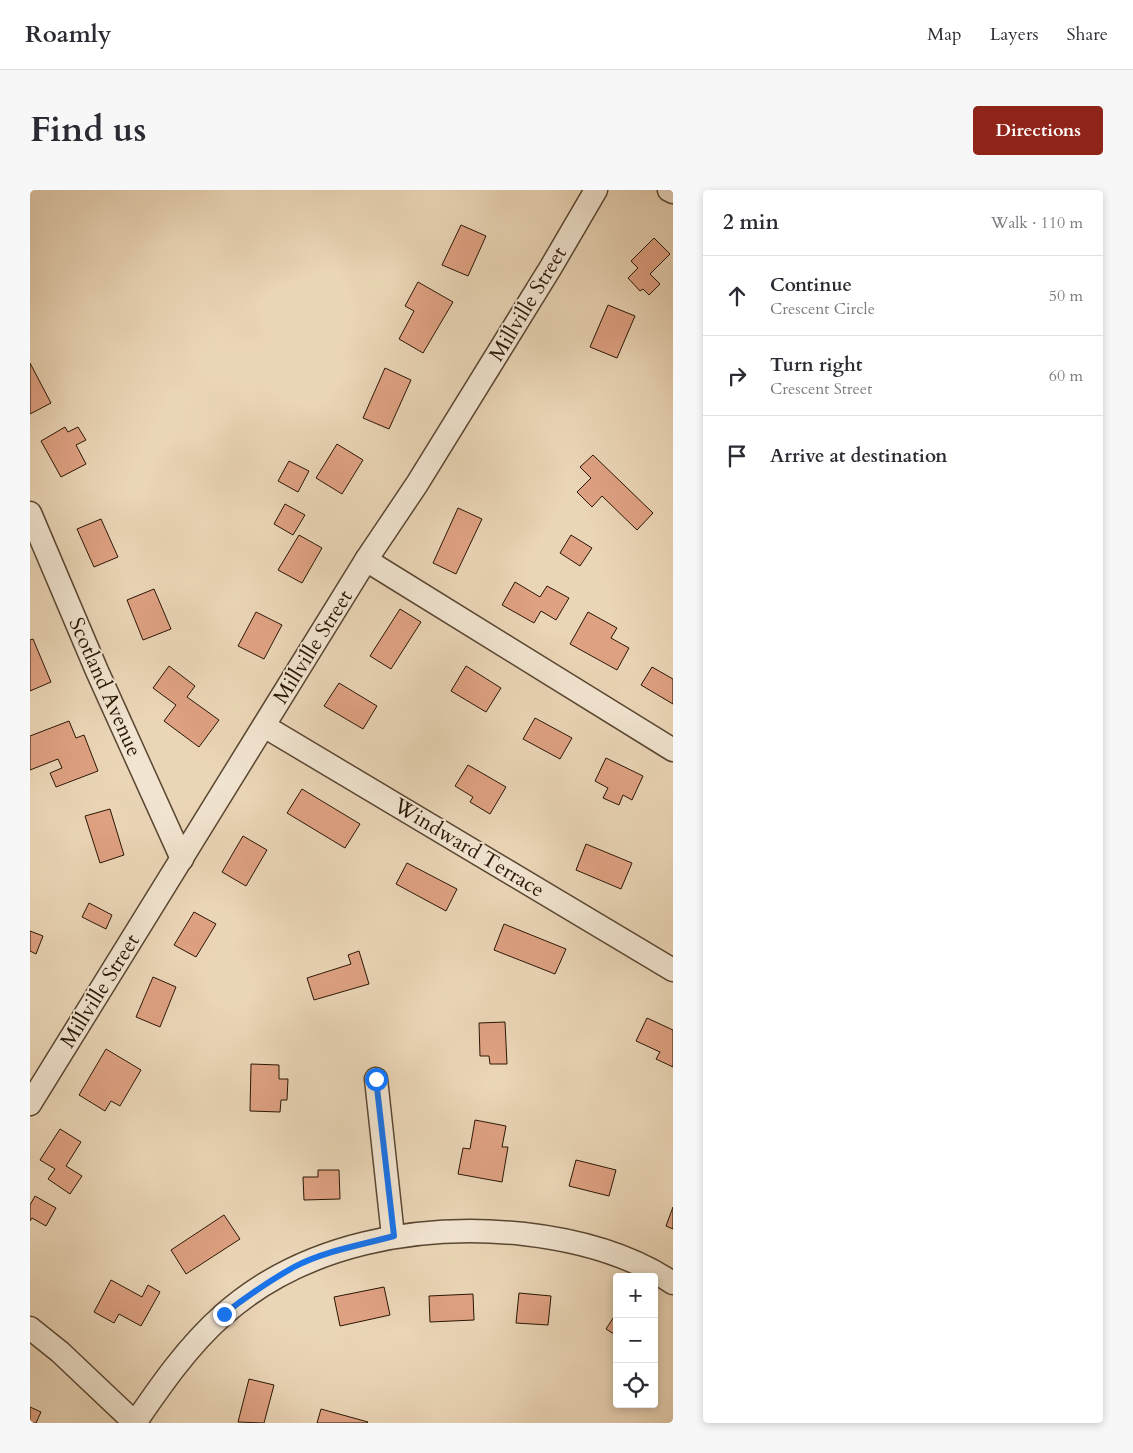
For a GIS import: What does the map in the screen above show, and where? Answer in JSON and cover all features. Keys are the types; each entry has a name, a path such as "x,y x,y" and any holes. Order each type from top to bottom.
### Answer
{"street":[{"name":"Millville Street","path":"30,1104 366,560 422,476 551,267 596,190"},
{"path":"669,190 673,192"},
{"name":"Scotland Avenue","path":"30,513 97,671 182,859"},
{"path":"366,560 673,750"},
{"name":"Windward Terrace","path":"264,726 673,970"},
{"path":"376,1079 394,1236"},
{"path":"30,1328 60,1352 135,1423 164,1380 200,1336 249,1295 296,1266 394,1236 452,1231 499,1232 544,1236 589,1245 630,1259 673,1283"}],"building":[{"path":"461,225 486,236 468,276 442,265"},
{"path":"654,238 670,254 650,274 660,284 649,295 643,289 640,291 628,278 638,268 631,261"},
{"path":"418,282 453,302 423,353 399,339 414,311 405,306"},
{"path":"608,305 635,316 617,358 590,347"},
{"path":"30,363 51,403 30,414"},
{"path":"385,368 411,380 389,429 363,418"},
{"path":"65,427 68,432 78,427 86,440 76,445 86,464 61,477 41,441"},
{"path":"337,444 363,460 342,494 316,478"},
{"path":"593,455 653,513 637,530 602,496 592,507 577,492 591,478 580,467"},
{"path":"289,461 309,471 298,492 278,481"},
{"path":"285,504 305,515 293,535 274,524"},
{"path":"458,508 482,519 456,574 433,563"},
{"path":"101,519 118,557 94,567 77,529"},
{"path":"299,535 322,548 302,583 278,570"},
{"path":"571,535 592,548 580,566 560,553"},
{"path":"515,582 540,597 547,586 569,598 556,620 541,611 534,623 502,605"},
{"path":"154,589 171,629 143,640 127,600"},
{"path":"400,609 421,622 391,669 370,656"},
{"path":"256,612 282,625 264,659 238,646"},
{"path":"588,612 617,628 611,638 629,648 617,670 570,644"},
{"path":"33,639 51,682 30,691 30,640"},
{"path":"169,666 195,686 187,697 219,720 199,747 164,721 176,705 153,688"},
{"path":"466,666 501,688 486,712 451,691"},
{"path":"652,667 673,679 673,704 641,685"},
{"path":"339,683 377,706 363,729 324,706"},
{"path":"535,718 572,738 560,759 523,739"},
{"path":"69,721 76,738 84,735 98,771 56,787 50,773 62,768 58,759 30,770 30,736"},
{"path":"606,758 643,776 632,800 623,795 619,805 603,798 608,788 595,781"},
{"path":"468,765 506,787 490,814 470,802 473,797 455,786"},
{"path":"302,789 360,824 345,848 287,813"},
{"path":"110,809 124,855 100,863 85,816"},
{"path":"243,836 267,850 246,886 222,872"},
{"path":"586,844 632,863 621,889 576,870"},
{"path":"407,863 457,889 446,911 396,884"},
{"path":"89,903 112,915 106,929 82,917"},
{"path":"194,912 216,924 196,957 174,945"},
{"path":"504,924 566,949 555,974 494,950"},
{"path":"30,931 43,936 36,954 30,951"},
{"path":"359,951 369,984 314,1000 307,978 351,964 348,955"},
{"path":"153,977 176,987 160,1027 136,1017"},
{"path":"647,1018 673,1030 673,1067 656,1059 660,1052 636,1041"},
{"path":"505,1022 507,1064 490,1064 489,1056 480,1056 479,1023"},
{"path":"106,1049 141,1070 120,1106 111,1101 105,1111 79,1095"},
{"path":"251,1064 279,1065 279,1079 288,1079 287,1100 281,1100 280,1112 250,1111"},
{"path":"475,1120 506,1126 502,1147 508,1147 502,1182 458,1174 463,1148 470,1149"},
{"path":"60,1129 81,1142 66,1166 82,1176 70,1194 48,1179 55,1169 40,1160"},
{"path":"576,1160 616,1170 609,1196 569,1186"},
{"path":"318,1170 339,1170 340,1199 304,1200 303,1177 318,1177"},
{"path":"35,1196 56,1208 46,1226 32,1218 30,1221 30,1205"},
{"path":"673,1207 673,1229 666,1226"},
{"path":"224,1215 240,1239 186,1274 171,1250"},
{"path":"111,1280 142,1297 148,1285 160,1292 141,1326 119,1314 114,1323 94,1312"},
{"path":"384,1287 390,1315 340,1326 334,1297"},
{"path":"519,1293 551,1296 548,1325 516,1323"},
{"path":"473,1294 474,1320 430,1322 429,1296"},
{"path":"613,1318 613,1333 606,1329"},
{"path":"249,1379 274,1385 264,1423 238,1422"},
{"path":"30,1407 41,1412 36,1423 30,1423"},
{"path":"321,1409 368,1422 317,1423"}],"route":[{"path":"224,1314 249,1295 296,1266 358,1245 394,1236 376,1079"}]}
